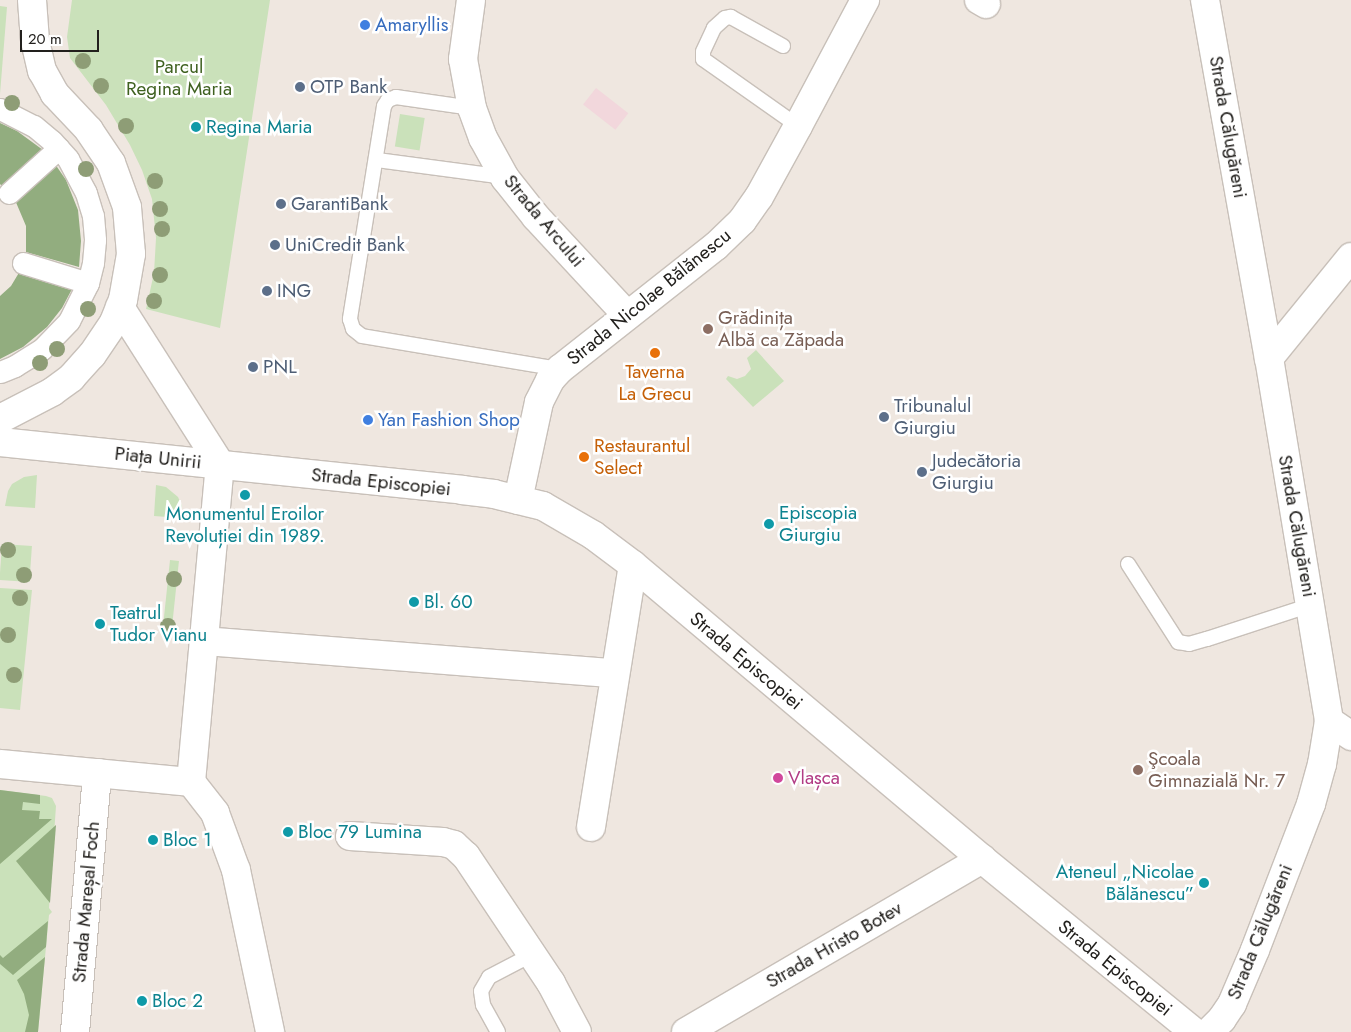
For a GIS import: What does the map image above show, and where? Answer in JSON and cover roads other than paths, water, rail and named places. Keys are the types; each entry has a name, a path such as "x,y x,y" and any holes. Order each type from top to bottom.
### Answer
{"street":[{"path":"0,418 45,396 82,367 102,342 120,307 127,285 131,254 130,222 123,192 111,162 99,142 55,94 42,71 35,41 32,0"},
{"name":"Strada Arcului","path":"471,0 463,59 472,108 483,138 506,178 536,217 627,315"},
{"name":"Strada Nicolae Bălănescu","path":"518,500 543,391 560,369 716,246 742,221 759,196 798,126 865,0"},
{"name":"Strada Călugăreni","path":"1205,0 1269,358 1330,720 1322,764 1311,804 1255,950 1232,1004 1209,1032"},
{"path":"0,109 34,126 59,148 80,179 91,208 95,247 88,283 73,314 54,339 29,359 0,372"},
{"path":"9,193 59,148"},
{"path":"1269,358 1351,256"},
{"path":"23,263 88,283"},
{"name":"Piața Unirii","path":"120,307 220,464"},
{"name":"Piața Unirii","path":"0,442 220,464"},
{"path":"220,464 191,782 215,813 236,870 270,1032"},
{"name":"Strada Episcopiei","path":"220,464 462,490 543,506 571,521 634,566 982,859 1194,1032"},
{"path":"592,827 615,673 634,566"},
{"path":"204,641 615,673"},
{"path":"1330,720 1351,736"},
{"path":"0,764 191,782"},
{"name":"Strada Mareșal Foch","path":"75,1032 97,773"},
{"path":"350,836 444,842 454,845 466,856 550,983 577,1032"},
{"name":"Strada Hristo Botev","path":"686,1032 982,859"}],"lane":[{"path":"783,46 731,17 725,18 714,28 703,52 703,59 798,126"},
{"path":"472,108 396,97 388,100 384,106 377,160 350,319 353,329 362,336 560,369"},
{"path":"377,160 506,178"},
{"path":"1128,564 1178,642 1190,644 1310,605"},
{"path":"498,1032 483,1005 481,991 484,983 490,977 531,955"}],"place":[{"name":"Amaryllis","path":"365,25"},
{"name":"OTP Bank","path":"300,87"},
{"name":"Regina Maria","path":"196,127"},
{"name":"GarantiBank","path":"281,204"},
{"name":"UniCredit Bank","path":"275,245"},
{"name":"ING","path":"267,291"},
{"name":"Grădinița Albă ca Zăpada","path":"708,329"},
{"name":"Taverna La Grecu","path":"655,353"},
{"name":"PNL","path":"253,367"},
{"name":"Tribunalul Giurgiu","path":"884,417"},
{"name":"Yan Fashion Shop","path":"368,420"},
{"name":"Restaurantul Select","path":"584,457"},
{"name":"Judecătoria Giurgiu","path":"922,472"},
{"name":"Monumentul Eroilor Revoluției din 1989.","path":"245,495"},
{"name":"Episcopia Giurgiu","path":"769,524"},
{"name":"Bl. 60","path":"414,602"},
{"name":"Teatrul Tudor Vianu","path":"100,624"},
{"name":"Şcoala Gimnazială Nr. 7","path":"1138,770"},
{"name":"Vlașca","path":"778,778"},
{"name":"Bloc 79 Lumina","path":"288,832"},
{"name":"Bloc 1","path":"153,840"},
{"name":"Ateneul „Nicolae Bălănescu”","path":"1204,883"},
{"name":"Bloc 2","path":"142,1001"}],"park label":[{"name":"Parcul Regina Maria","path":"179,78"}]}
